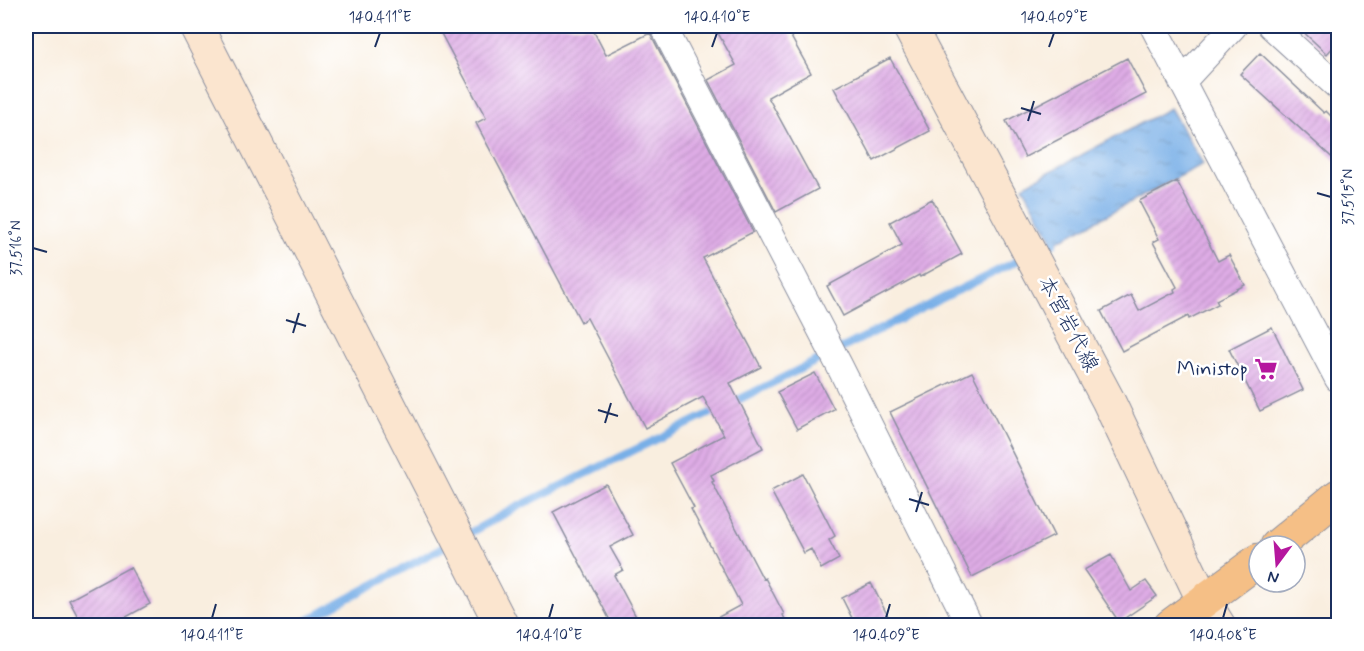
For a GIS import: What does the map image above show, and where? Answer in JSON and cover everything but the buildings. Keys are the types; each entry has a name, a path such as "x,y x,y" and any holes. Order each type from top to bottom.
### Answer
{"main road":[{"path":"1292,534 1338,496"},
{"path":"1170,626 1211,614 1247,574"}],"street":[{"path":"196,26 502,626"},
{"path":"663,26 839,365 970,626"},
{"name":"本宮岩代線","path":"909,26 1108,400 1211,614"},
{"path":"1153,26 1338,379"},
{"path":"1182,82 1234,26"},
{"path":"1271,26 1338,87"}],"water":[{"path":"1170,108 1203,164 1054,243 1023,186"}],"waterway":[{"path":"1036,252 1054,243"},
{"path":"730,404 1023,258"},
{"path":"464,536 519,506 719,409"},
{"path":"297,626 451,543"}],"place":[{"name":"Ministop","path":"1266,369"}]}
